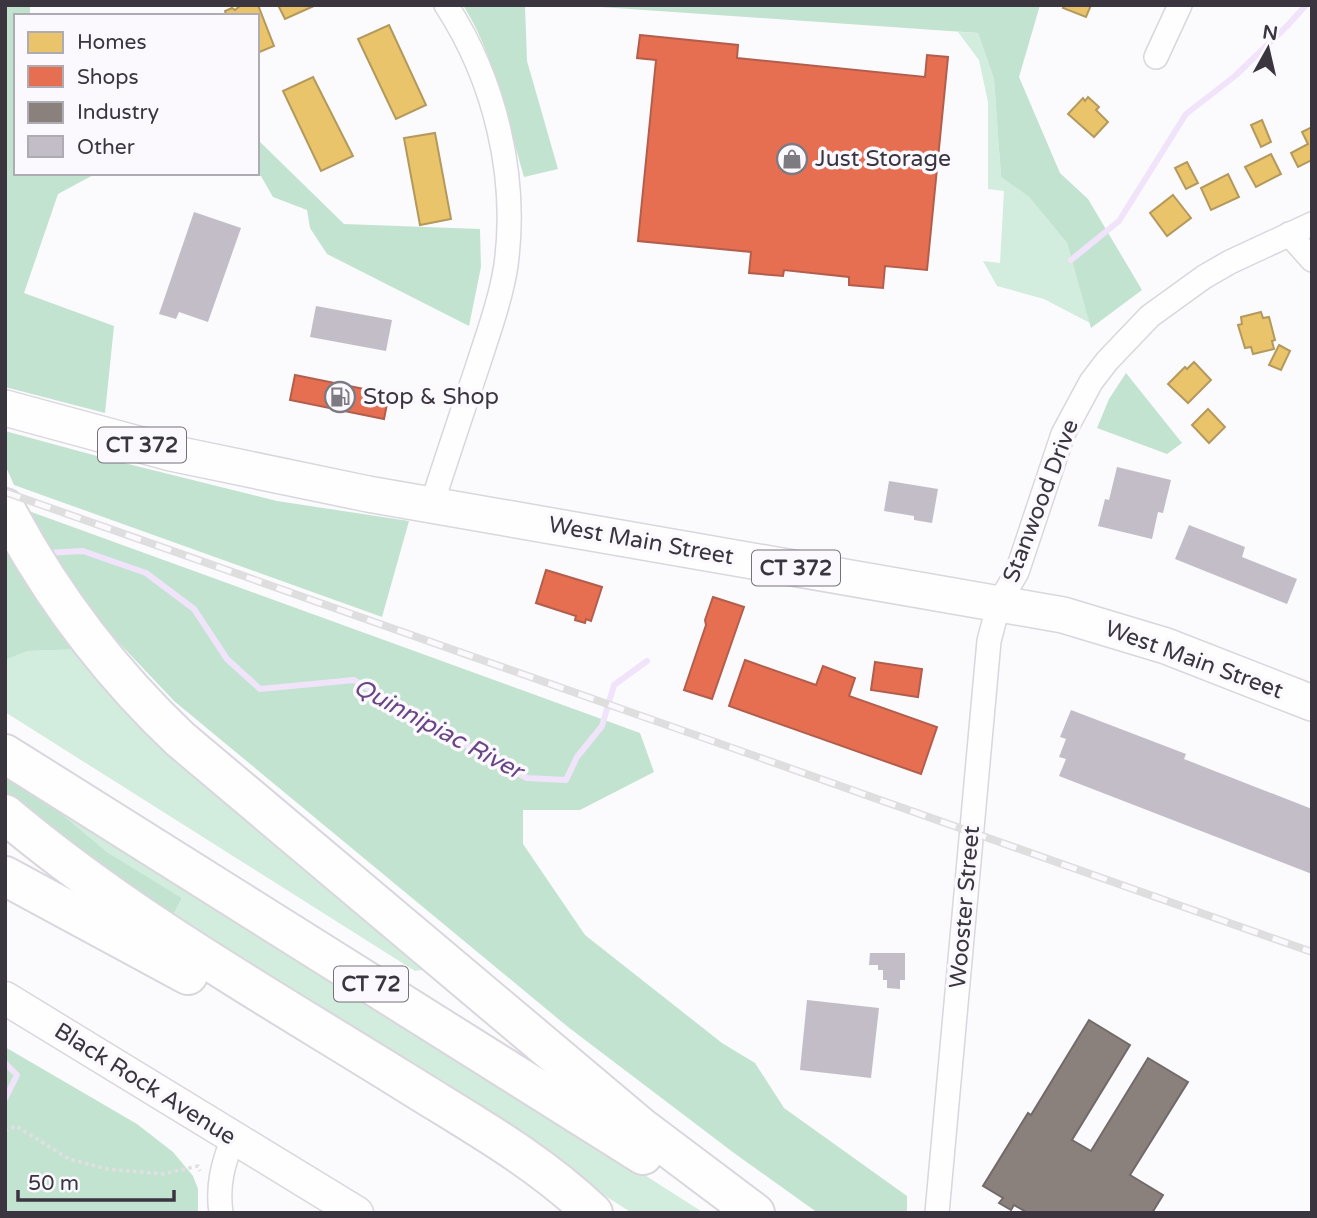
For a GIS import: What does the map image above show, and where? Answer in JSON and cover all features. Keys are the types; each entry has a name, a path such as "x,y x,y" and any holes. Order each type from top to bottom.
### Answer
{"highway":[{"path":"5,508 36,564 74,621 132,692 190,748 642,1128 755,1213"},
{"name":"CT 72","path":"5,754 737,1213"},
{"path":"5,814 108,893 495,1139 547,1174 593,1213"},
{"path":"5,876 153,954 294,1036 439,1122 584,1213"}],"main road":[{"name":"West Main Street","path":"5,408 171,453 281,477 1046,611 1116,629 1312,703"}],"street":[{"path":"432,504 496,308 506,265 509,194 497,122 486,87 471,50 446,5"},
{"path":"1157,57 1180,5"},
{"name":"Stanwood Drive","path":"999,603 1017,572 1065,429 1091,382 1107,361 1150,316 1174,297 1230,262 1312,224"},
{"path":"1289,234 1312,260"},
{"name":"Wooster Street","path":"937,1213 989,641 999,603"},
{"name":"Black Rock Avenue","path":"5,998 357,1213"},
{"path":"220,1213 221,1169 233,1138"}],"path":[{"path":"5,1132 16,1125 69,1159 107,1169 163,1174 198,1166 207,1184 219,1186"}],"green space":[{"path":"5,5 30,5 30,14 14,14 14,175 93,175 58,194 24,293 114,326 105,413 5,387"},
{"path":"463,5 525,5 527,61 558,169 524,177 492,67"},
{"path":"572,5 1040,5 1019,77 1060,173 1088,199 1142,290 1091,328 1067,243 1029,197 1001,177 994,79 978,33"},
{"path":"958,32 978,33 994,79 1001,177 1029,197 1067,243 1090,323 1044,299 997,286 983,261 1000,263 1004,191 988,189 988,102 979,60"},
{"path":"259,141 344,224 480,229 481,267 469,326 327,254 310,228 307,210 273,197 261,176 252,175 259,175"},
{"path":"1126,373 1182,443 1167,454 1097,428 1109,399"},
{"path":"5,431 277,501 409,521 382,617 14,485 5,465"},
{"path":"26,510 640,733 654,772 580,810 523,810 523,844 585,935 722,1043 755,1063 784,1108 907,1196 907,1213 818,1213 568,1027 174,701 88,610"},
{"path":"5,533 83,649 28,651 5,660"},
{"path":"83,649 427,969 415,971 5,712 5,660 28,651"},
{"path":"5,769 64,803 62,814 107,852 182,898 171,919 5,796"},
{"path":"64,803 704,1213 632,1213 171,919 182,898 107,852 62,814"},
{"path":"5,1047 137,1124 173,1152 193,1176 198,1189 198,1213 5,1213"}],"building: Homes":[{"path":"241,5 258,5 274,46 259,52 259,14 226,14 225,11 232,8 235,10"},
{"path":"278,5 316,5 285,19"},
{"path":"1064,5 1091,5 1086,17 1063,8"},
{"path":"389,25 426,105 396,119 358,39"},
{"path":"313,77 353,156 321,171 283,91"},
{"path":"1088,97 1099,107 1096,110 1108,122 1094,137 1068,114 1083,98 1085,101"},
{"path":"1262,120 1271,142 1261,147 1251,125"},
{"path":"1312,127 1312,160 1298,167 1291,153 1308,144 1302,132"},
{"path":"435,133 451,219 420,225 404,138"},
{"path":"1271,154 1281,174 1256,187 1245,167"},
{"path":"1187,162 1198,183 1186,189 1175,168"},
{"path":"1228,174 1239,197 1211,210 1201,188"},
{"path":"1173,195 1191,218 1167,236 1150,213"},
{"path":"1261,312 1263,318 1269,317 1275,340 1272,341 1274,349 1253,354 1251,347 1245,348 1238,325 1242,324 1241,317"},
{"path":"1279,345 1290,351 1281,370 1269,365"},
{"path":"1194,362 1211,380 1188,403 1168,384"},
{"path":"1208,409 1225,427 1209,443 1192,425"}],"building: Shops":[{"name":"Just Storage","path":"640,35 738,45 737,58 925,77 927,55 948,57 927,270 885,266 883,288 849,285 849,277 784,270 783,276 749,273 751,252 638,241 656,60 637,58"},
{"name":"Stop & Shop","path":"295,375 389,394 384,419 290,400"},
{"path":"546,570 602,587 591,621 586,619 585,623 575,620 576,616 536,603"},
{"path":"713,597 744,607 712,699 684,690"},
{"path":"745,660 816,685 823,666 855,678 849,696 937,727 921,774 729,706"},
{"path":"875,662 922,669 918,697 871,690"}],"building: Industry":[{"path":"1089,1020 1130,1045 1072,1140 1091,1151 1148,1058 1188,1082 1130,1175 1163,1195 1152,1213 1028,1213 1014,1205 1011,1210 999,1203 1003,1198 983,1186 1028,1113 1031,1115"}],"building: Other":[{"path":"194,212 241,228 208,322 179,312 176,319 159,314"},
{"path":"316,306 392,320 386,351 310,337"},
{"path":"1117,467 1171,480 1163,513 1158,512 1152,539 1098,526 1105,499 1109,500"},
{"path":"889,481 938,489 932,523 914,520 914,516 884,511"},
{"path":"1189,525 1245,547 1242,557 1297,579 1287,604 1175,559"},
{"path":"1071,710 1186,754 1184,759 1312,809 1312,874 1059,776 1066,759 1059,757 1066,739 1060,737"},
{"path":"870,953 905,953 905,980 900,980 900,989 887,988 887,980 883,980 883,970 878,970 878,965 869,965"},
{"path":"807,1000 879,1008 871,1078 800,1070"}],"waterway":[{"name":"Quinnipiac River","path":"1071,260 1119,221 1186,114 1235,76 1306,5"},
{"name":"Quinnipiac River","path":"45,553 83,551 146,573 194,609 227,659 260,689 354,680 443,733 527,778 566,780 577,757 602,726 614,685 647,661"},
{"path":"5,1063 17,1075 5,1099"}],"railway":[{"path":"5,492 1312,952"}],"place":[{"name":"Just Storage","path":"792,159"},
{"name":"Stop & Shop","path":"340,397"}]}
